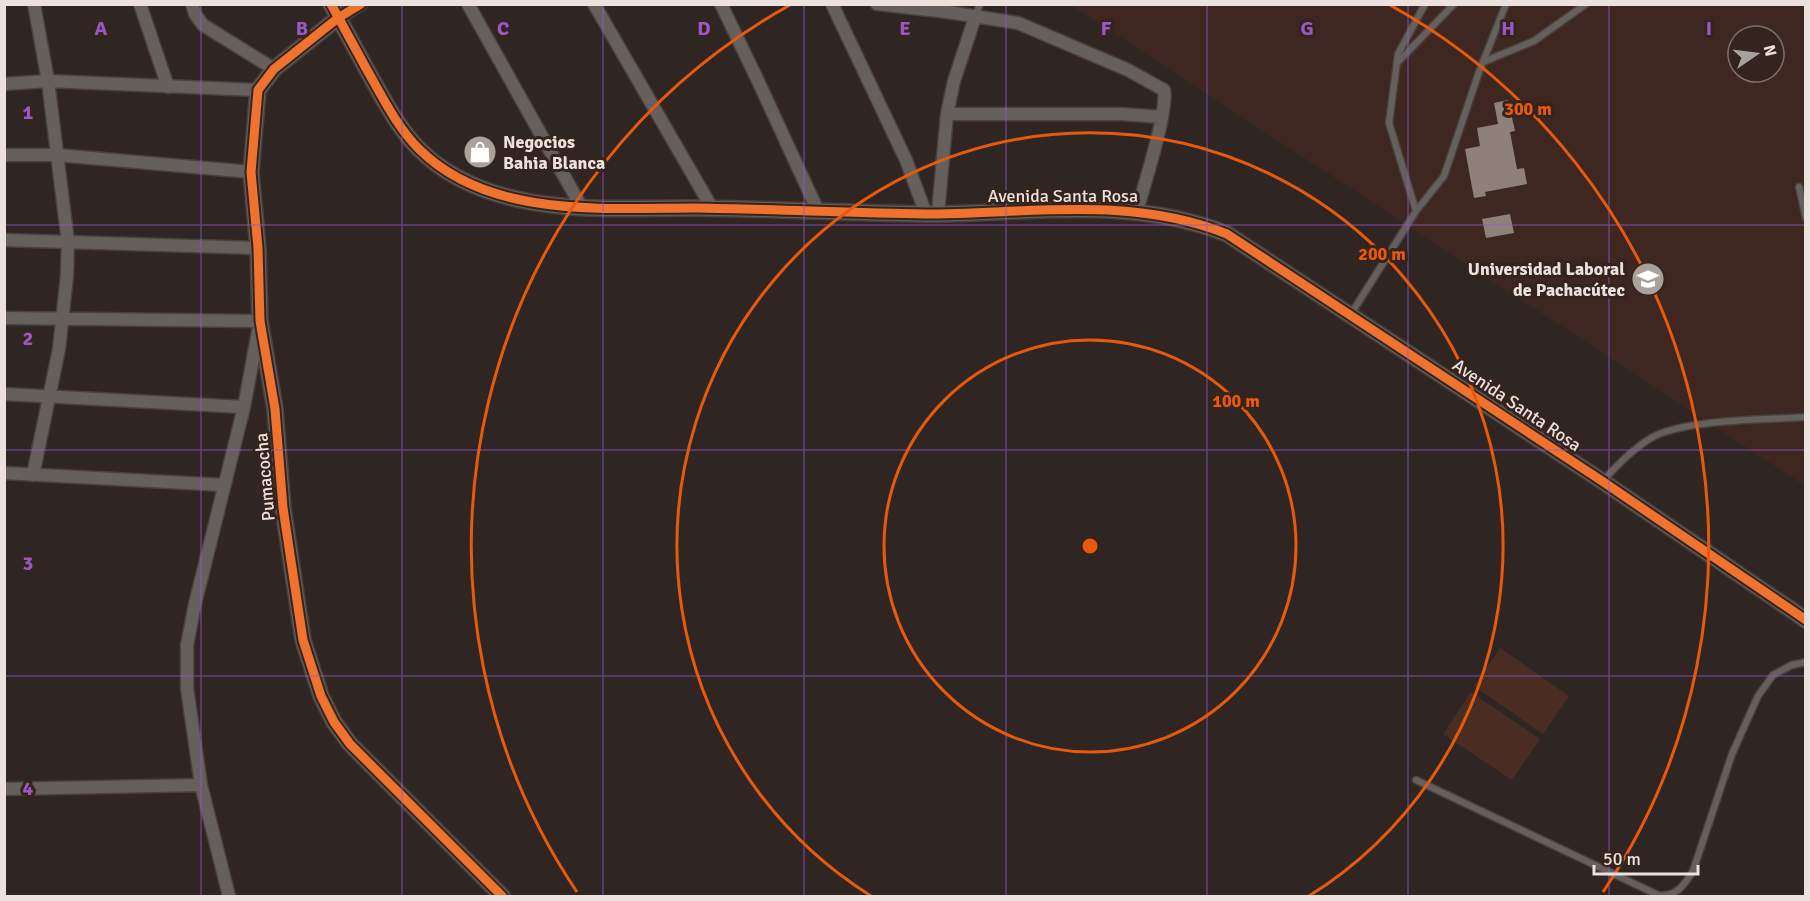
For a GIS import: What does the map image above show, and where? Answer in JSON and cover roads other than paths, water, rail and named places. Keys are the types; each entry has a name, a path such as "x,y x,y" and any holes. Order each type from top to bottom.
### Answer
{"street":[{"path":"33,475 59,349 68,275 68,242 48,81 34,4"},
{"path":"140,4 168,87"},
{"path":"192,4 195,14 203,25 274,69"},
{"path":"4,84 48,81 258,90 274,69 335,11 361,4"},
{"path":"468,4 582,208"},
{"path":"594,4 712,208"},
{"path":"721,4 818,211"},
{"path":"832,4 932,214"},
{"path":"877,4 945,8 975,17 1018,23 1128,70 1164,90 1166,97 1162,117 1137,211"},
{"name":"Avenida Santa Rosa","path":"335,11 386,104 402,129 420,150 456,177 486,190 526,201 582,208 712,208 932,214 1102,208 1176,217 1227,234 1602,481 1806,620"},
{"path":"932,214 954,81 975,17"},
{"name":"Pumacocha","path":"258,90 251,172 258,248 260,321 275,410 283,508 303,640 321,696 334,722 350,744 502,897"},
{"path":"947,114 1121,114 1162,117"},
{"path":"4,155 57,155 251,172"},
{"path":"4,240 258,248"},
{"path":"4,318 260,321 244,407 187,645 187,688 201,784 229,897"},
{"path":"4,394 244,407"},
{"path":"4,472 224,484"},
{"path":"4,789 201,784"}],"lane":[{"path":"975,17 980,4"},
{"path":"1416,211 1389,123 1398,54 1425,4"},
{"path":"1397,63 1454,4"},
{"path":"1351,314 1416,211 1444,176 1483,62 1506,4"},
{"path":"1483,62 1534,41 1586,4"},
{"path":"1799,187 1806,218"},
{"path":"1602,481 1637,448 1652,437 1671,430 1701,425 1806,417"},
{"path":"1416,780 1658,896 1665,896 1683,887 1693,871 1732,754 1758,696 1773,675 1792,665 1806,663"}],"place":[{"name":"Negocios Bahia Blanca","path":"480,152"},
{"name":"Universidad Laboral de Pachacútec","path":"1648,279"}]}
